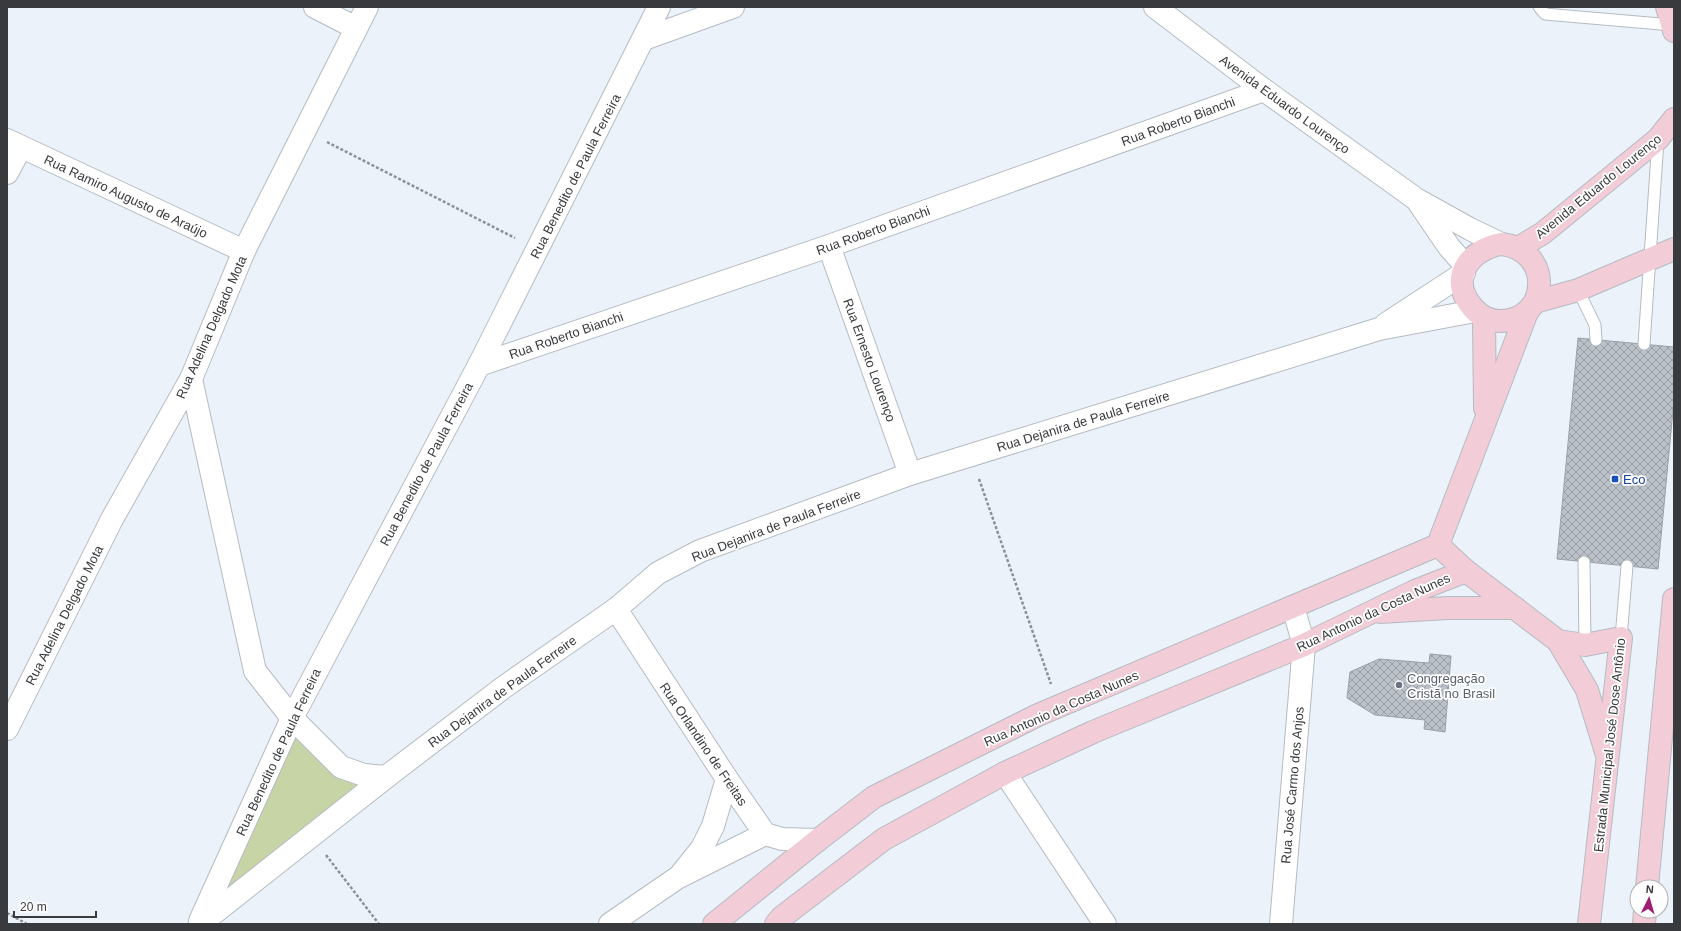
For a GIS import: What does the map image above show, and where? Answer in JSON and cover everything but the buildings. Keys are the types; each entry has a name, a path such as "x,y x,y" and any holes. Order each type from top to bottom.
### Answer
{"main road":[{"name":"Avenida Eduardo Lourenço","path":"1510,246 1543,234 1658,139 1674,119"},
{"path":"1609,762 1587,690 1558,641 1466,571 1438,546 1485,421 1531,307 1539,292 1540,282 1538,271 1527,254 1510,246 1489,246 1478,253 1464,269 1462,284 1464,294 1469,304 1480,315 1495,321 1506,321 1517,318 1531,307 1578,290 1674,249"},
{"path":"1480,315 1485,421"},
{"name":"Rua Antonio da Costa Nunes","path":"714,924 874,797 1059,706 1438,546"},
{"name":"Rua Antonio da Costa Nunes","path":"782,922 884,840 1005,773 1093,732 1304,645 1415,591 1466,571"},
{"path":"1648,879 1674,600"},
{"path":"1371,613 1448,608 1515,608"},
{"path":"1558,641 1585,645 1621,638"},
{"name":"Estrada Municipal José Dose Antônio","path":"1589,924 1609,762 1621,638"}],"street":[{"path":"315,7 356,28"},
{"name":"Rua Adelina Delgado Mota","path":"7,729 112,519 191,379 244,251 367,7"},
{"name":"Rua Benedito de Paula Ferreira","path":"199,924 292,718 479,365 659,7"},
{"path":"644,39 733,7"},
{"name":"Avenida Eduardo Lourenço","path":"1155,7 1264,90 1416,199 1510,246"},
{"name":"Rua Roberto Bianchi","path":"479,365 829,246 1264,90"},
{"path":"7,173 14,144"},
{"name":"Rua Ramiro Augusto de Araújo","path":"14,144 244,251"},
{"name":"Avenida Eduardo Lourenço","path":"1416,199 1464,269"},
{"name":"Rua Ernesto Lourenço","path":"829,246 910,474"},
{"name":"Rua Dejanira de Paula Ferreire","path":"1379,329 1464,269"},
{"name":"Rua Dejanira de Paula Ferreire","path":"199,924 386,777 504,687 616,609 658,573 700,551 910,474 1379,329 1480,315"},
{"path":"191,379 255,672 292,718 341,767 364,775 386,777"},
{"path":"1293,607 1304,645"},
{"name":"Rua Orlandino de Freitas","path":"616,609 727,779 765,834"},
{"name":"Rua José Carmo dos Anjos","path":"1281,924 1304,645"},
{"path":"1005,773 1105,924"},
{"path":"678,878 702,848 714,826 727,779"},
{"path":"610,924 678,878 765,834 782,839 818,840"}],"lane":[{"path":"1539,7 1545,14 1599,20 1671,21"},
{"path":"1644,344 1658,139"},
{"path":"1578,290 1595,325 1596,340"},
{"path":"1584,562 1585,645"},
{"name":"Estrada Municipal José Dose Antônio","path":"1621,638 1627,566"}],"path":[{"path":"305,131 538,249"},
{"path":"971,456 1059,706"},
{"path":"311,836 379,924"},
{"path":"7,913 27,924"}],"green space":[{"path":"292,718 341,767 386,777 200,924"}],"place":[{"name":"Eco","path":"1615,479"},
{"name":"Congregação Cristã no Brasil","path":"1399,685"}]}
